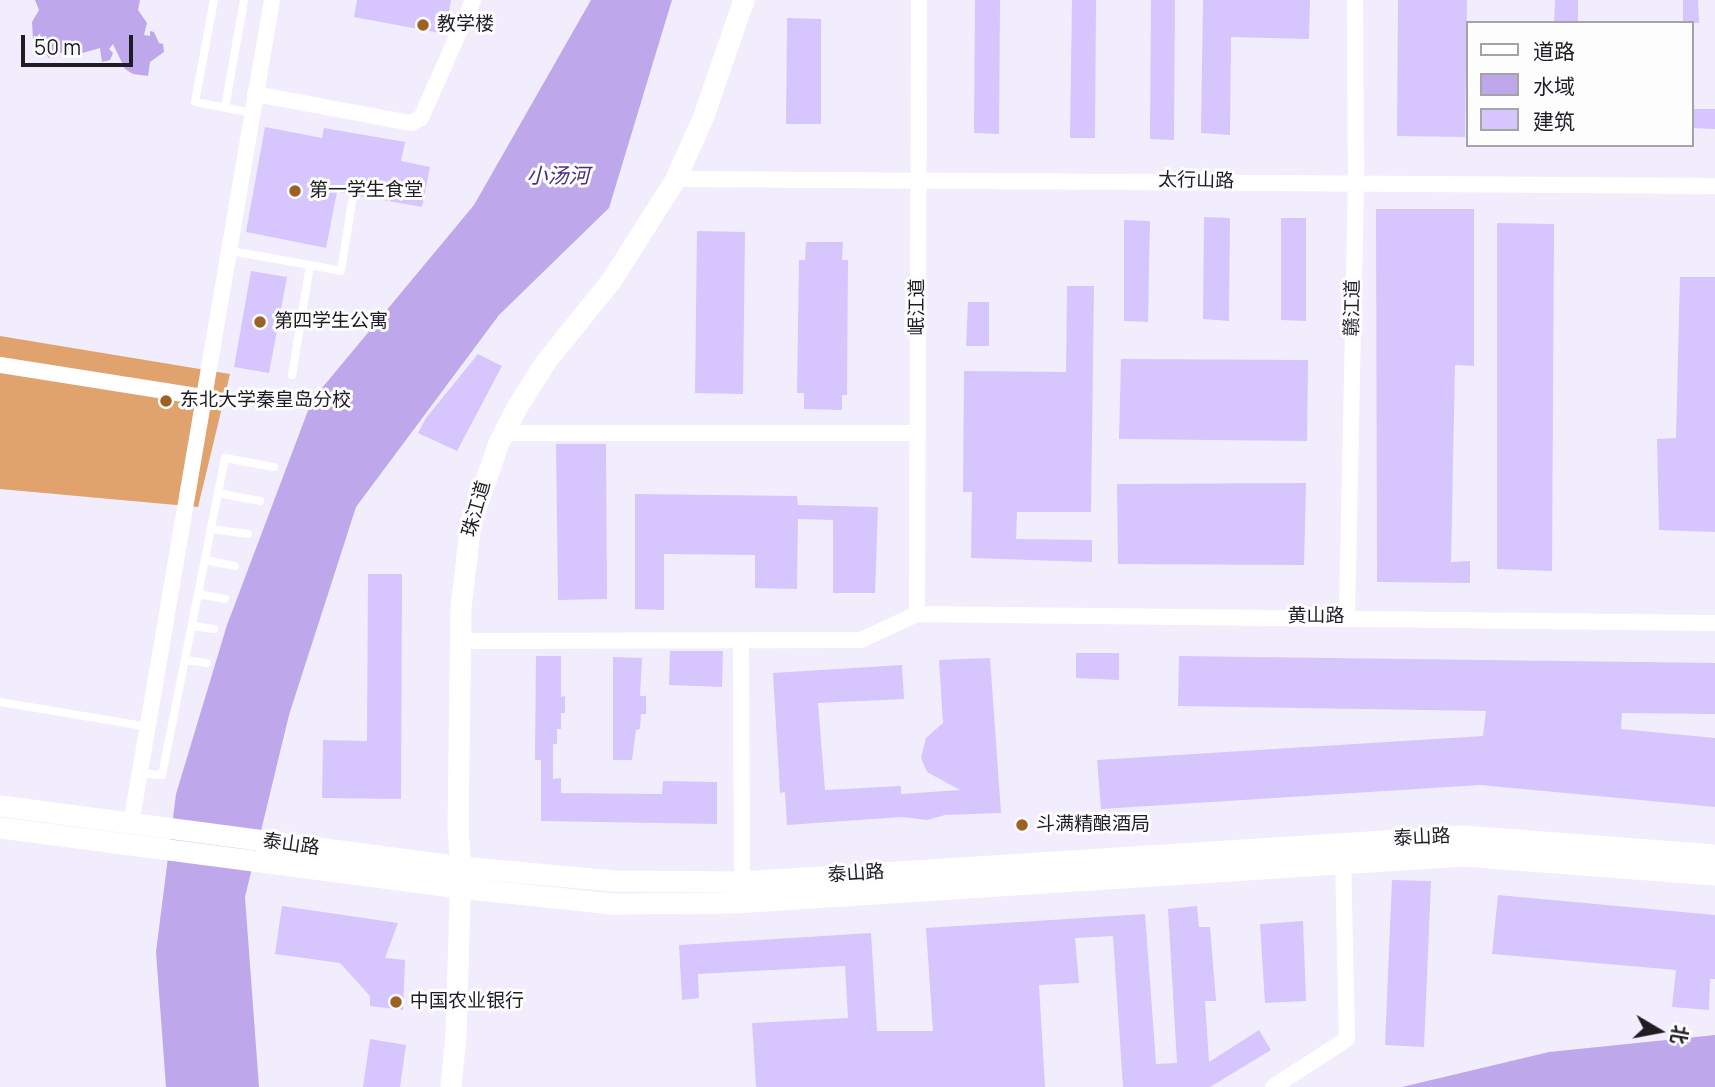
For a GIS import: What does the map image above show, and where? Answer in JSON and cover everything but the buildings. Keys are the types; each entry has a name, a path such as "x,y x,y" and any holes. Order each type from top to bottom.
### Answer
{"street":[{"path":"131,824 272,0"},
{"path":"256,94 411,123 421,118 473,0"},
{"name":"珠江道","path":"451,1087 456,1035 461,878 457,830 460,642 464,565 471,523 505,433 546,362 612,280 676,179 712,93 744,0"},
{"name":"岷江道","path":"917,614 919,0"},
{"name":"赣江道","path":"1348,617 1356,183 1355,0"},
{"name":"太行山路","path":"676,179 918,178 1715,186"},
{"path":"0,365 203,397"},
{"path":"505,433 918,433"},
{"path":"460,642 861,640 917,614"},
{"name":"黄山路","path":"917,614 1715,623"},
{"path":"741,641 742,882"},
{"name":"泰山路","path":"0,806 283,845 461,878 742,882 1463,836 1715,855"},
{"path":"0,828 461,878 613,904 735,903 1463,856 1715,875"},
{"path":"1273,1087 1348,1039 1343,842"}],"lane":[{"path":"214,0 195,102 252,113"},
{"path":"225,108 244,0"},
{"path":"230,251 341,271 352,202"},
{"path":"292,375 310,265"},
{"path":"141,773 162,775 225,458 274,467"},
{"path":"218,493 260,501"},
{"path":"211,529 248,534"},
{"path":"205,560 235,566"},
{"path":"198,594 225,599"},
{"path":"192,626 214,629"},
{"path":"185,660 207,663"},
{"path":"0,702 149,727"}],"shaded area":[{"path":"0,336 230,374 198,507 0,489"}],"water":[{"path":"35,0 140,0 138,10 147,23 144,35 150,36 150,31 154,32 159,43 163,44 164,52 150,62 148,76 133,74 125,69 113,44 109,49 113,53 110,60 102,62 100,48 79,54 67,50 49,58 33,39 32,22 39,10"},
{"name":"小汤河","path":"591,0 672,0 609,208 499,315 356,507 289,715 245,897 259,1087 166,1087 156,952 176,794 227,625 312,400 474,205"},
{"path":"1715,1035 1715,1087 1402,1087 1549,1052"}],"place":[{"name":"教学楼","path":"423,25"},
{"name":"第一学生食堂","path":"295,191"},
{"name":"第四学生公寓","path":"260,322"},
{"name":"东北大学秦皇岛分校","path":"166,401"},
{"name":"斗满精酿酒局","path":"1022,825"},
{"name":"中国农业银行","path":"396,1002"}]}
